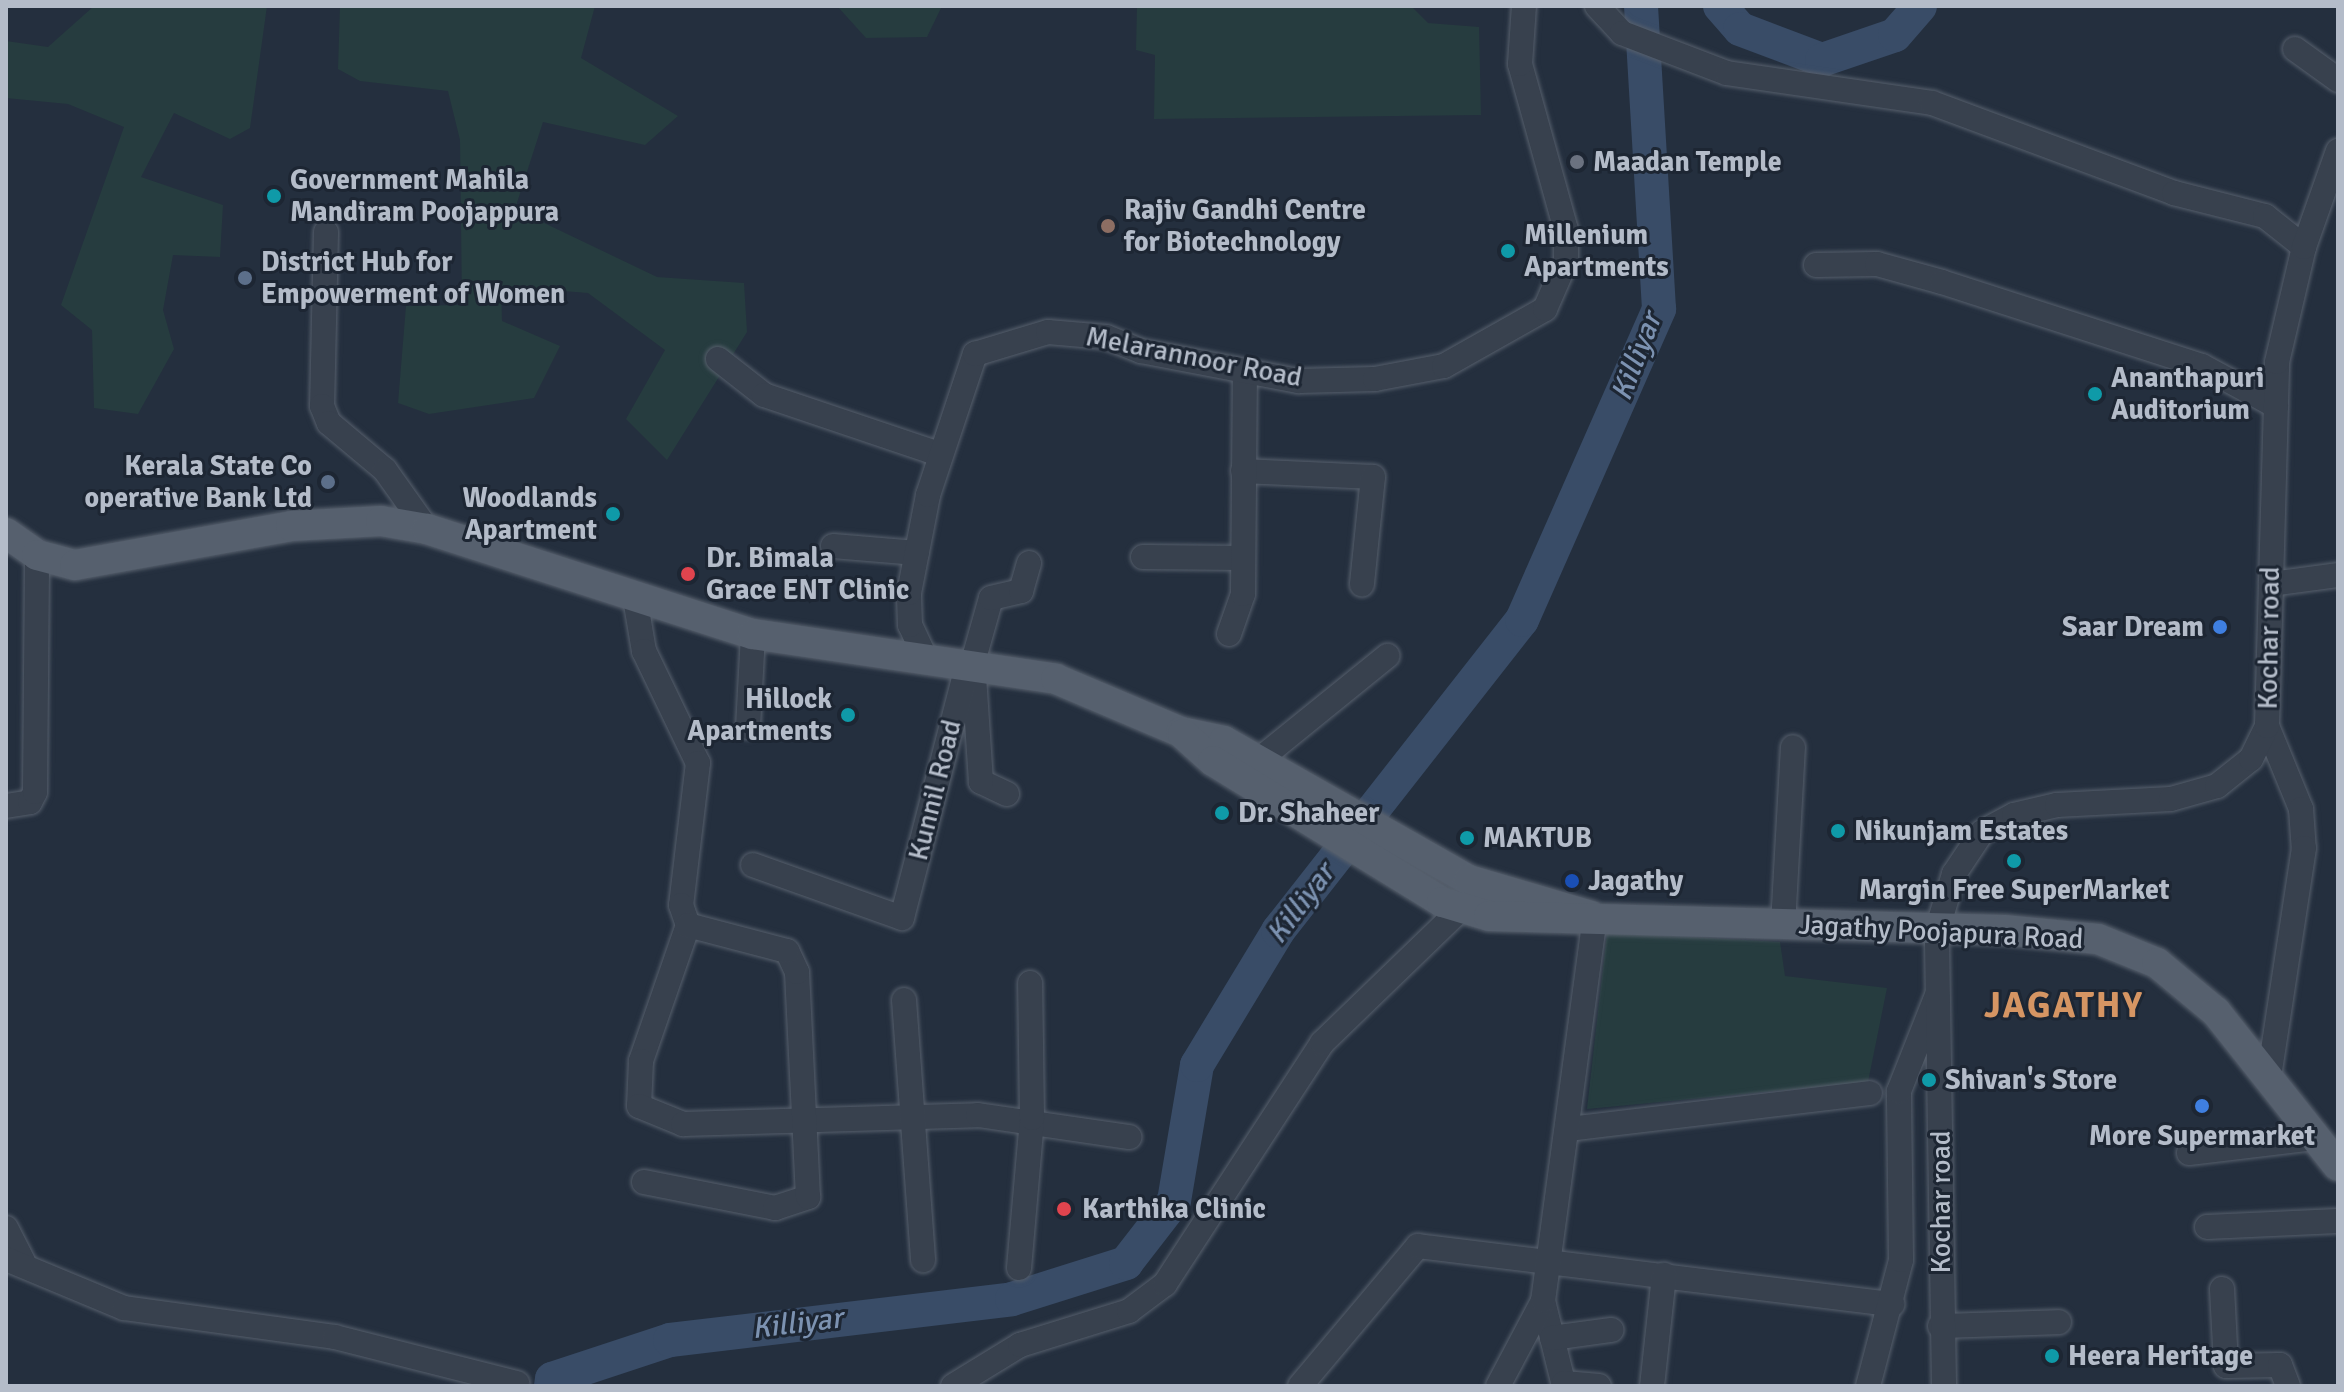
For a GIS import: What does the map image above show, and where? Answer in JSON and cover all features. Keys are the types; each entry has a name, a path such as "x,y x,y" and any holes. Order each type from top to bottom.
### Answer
{"main road":[{"path":"6,533 37,555 75,565 291,526 381,521 427,529 753,634 970,662 1056,679 1181,732 1260,759 1298,793"},
{"path":"1181,732 1213,761 1298,793"},
{"name":"Jagathy Poojapura Road","path":"1298,793 1458,897 1593,916 2098,939 2157,963 2270,1071 2314,1138 2338,1166"}],"street":[{"name":"Melarannoor Road","path":"925,657 910,625 917,553 939,454 975,354 1048,332 1106,337 1245,372 1299,381 1375,379 1444,366 1545,309 1566,261 1566,230 1520,64 1524,6"},
{"path":"1597,6 1622,33 1695,60 1758,80 1932,103 2174,193 2265,216 2304,247"},
{"path":"2295,49 2338,80"},
{"name":"Kochar road","path":"1944,1386 1940,1326 1940,990 1937,930 1954,874 1982,832 2057,805 2171,799 2217,786 2251,759 2267,726 2277,362 2304,247 2336,160"},
{"path":"326,232 322,406 329,423 385,470 427,529"},
{"path":"1816,265 1877,264 1942,282 2202,366 2276,406"},
{"path":"718,359 764,395 939,454"},
{"path":"1229,634 1242,614 1245,372"},
{"path":"1243,471 1373,477 1362,584"},
{"path":"833,546 917,553"},
{"path":"6,806 30,802 35,792 37,555"},
{"path":"1143,557 1243,558"},
{"name":"Kunnil Road","path":"753,865 902,918 970,662 991,598 1021,591 1029,563"},
{"path":"2271,584 2338,575"},
{"path":"635,598 640,639 698,763 681,905 688,925 641,1061 639,1106 683,1124 805,1125 918,1115 1032,1118 1129,1137"},
{"path":"748,727 753,634"},
{"path":"1260,759 1387,656"},
{"path":"970,662 981,782 1007,794"},
{"path":"2267,726 2301,809 2304,848 2270,1071"},
{"path":"1783,925 1793,747"},
{"path":"953,1386 1020,1345 1129,1311 1165,1284 1322,1043 1458,897"},
{"path":"1593,916 1569,1129 1543,1301 1564,1384 1599,1386"},
{"path":"644,1182 775,1208 802,1205 810,1187 797,972 787,951 688,925"},
{"path":"1019,1268 1032,1118 1030,983"},
{"path":"1868,1386 1892,1304 1901,1260 1899,1091 1940,990"},
{"path":"904,1000 918,1115 923,1260"},
{"path":"1569,1129 1870,1093"},
{"path":"2189,1153 2314,1138"},
{"path":"2207,1227 2338,1221"},
{"path":"6,1228 14,1260 47,1282 124,1308 335,1337 517,1383"},
{"path":"1300,1386 1418,1246 1547,1259 1892,1304"},
{"path":"1652,1386 1664,1275"},
{"path":"2222,1289 2226,1366 2280,1365 2288,1386"},
{"path":"1498,1386 1543,1301"},
{"path":"1940,1326 2059,1322"},
{"path":"1552,1338 1611,1330"}],"green space":[{"path":"94,6 267,6 250,128 230,139 174,113 141,177 223,205 220,257 173,255 163,310 174,349 138,414 94,408 92,330 61,305 124,127 68,104 6,98 6,41 48,47"},
{"path":"340,6 595,6 581,58 678,116 645,145 543,122 515,209 657,277 744,283 747,332 667,460 626,419 665,350 588,293 501,286 502,321 560,346 534,398 429,414 398,403 406,306 462,305 460,140 448,91 360,81 338,69"},
{"path":"837,6 942,6 927,37 866,38"},
{"path":"1137,6 1411,6 1428,23 1479,27 1481,115 1154,119 1155,55 1136,50"},
{"path":"1607,932 1780,942 1785,976 1887,988 1868,1082 1587,1109"}],"waterway":[{"name":"Killiyar","path":"551,1386 552,1379 670,1340 1012,1299 1126,1263 1174,1201 1197,1065 1278,931 1522,620 1659,309 1641,6"},
{"name":"Killiyar","path":"1720,6 1740,29 1822,60 1895,35 1920,6"}],"place":[{"name":"Maadan Temple","path":"1577,162"},
{"name":"Government Mahila Mandiram Poojappura","path":"274,196"},
{"name":"Rajiv Gandhi Centre for Biotechnology","path":"1108,226"},
{"name":"Millenium Apartments","path":"1508,251"},
{"name":"District Hub for Empowerment of Women","path":"245,278"},
{"name":"Ananthapuri Auditorium","path":"2095,394"},
{"name":"Kerala State Co operative Bank Ltd","path":"328,482"},
{"name":"Woodlands Apartment","path":"613,514"},
{"name":"Dr. Bimala Grace ENT Clinic","path":"688,574"},
{"name":"Saar Dream","path":"2220,627"},
{"name":"Hillock Apartments","path":"848,715"},
{"name":"Dr. Shaheer","path":"1222,813"},
{"name":"Nikunjam Estates","path":"1838,831"},
{"name":"MAKTUB","path":"1467,838"},
{"name":"Margin Free SuperMarket","path":"2014,861"},
{"name":"Jagathy","path":"1572,881"},
{"name":"Shivan's Store","path":"1929,1080"},
{"name":"More Supermarket","path":"2202,1106"},
{"name":"Karthika Clinic","path":"1064,1209"},
{"name":"Heera Heritage","path":"2052,1356"}],"district":[{"name":"JAGATHY","path":"2064,1006"}]}
